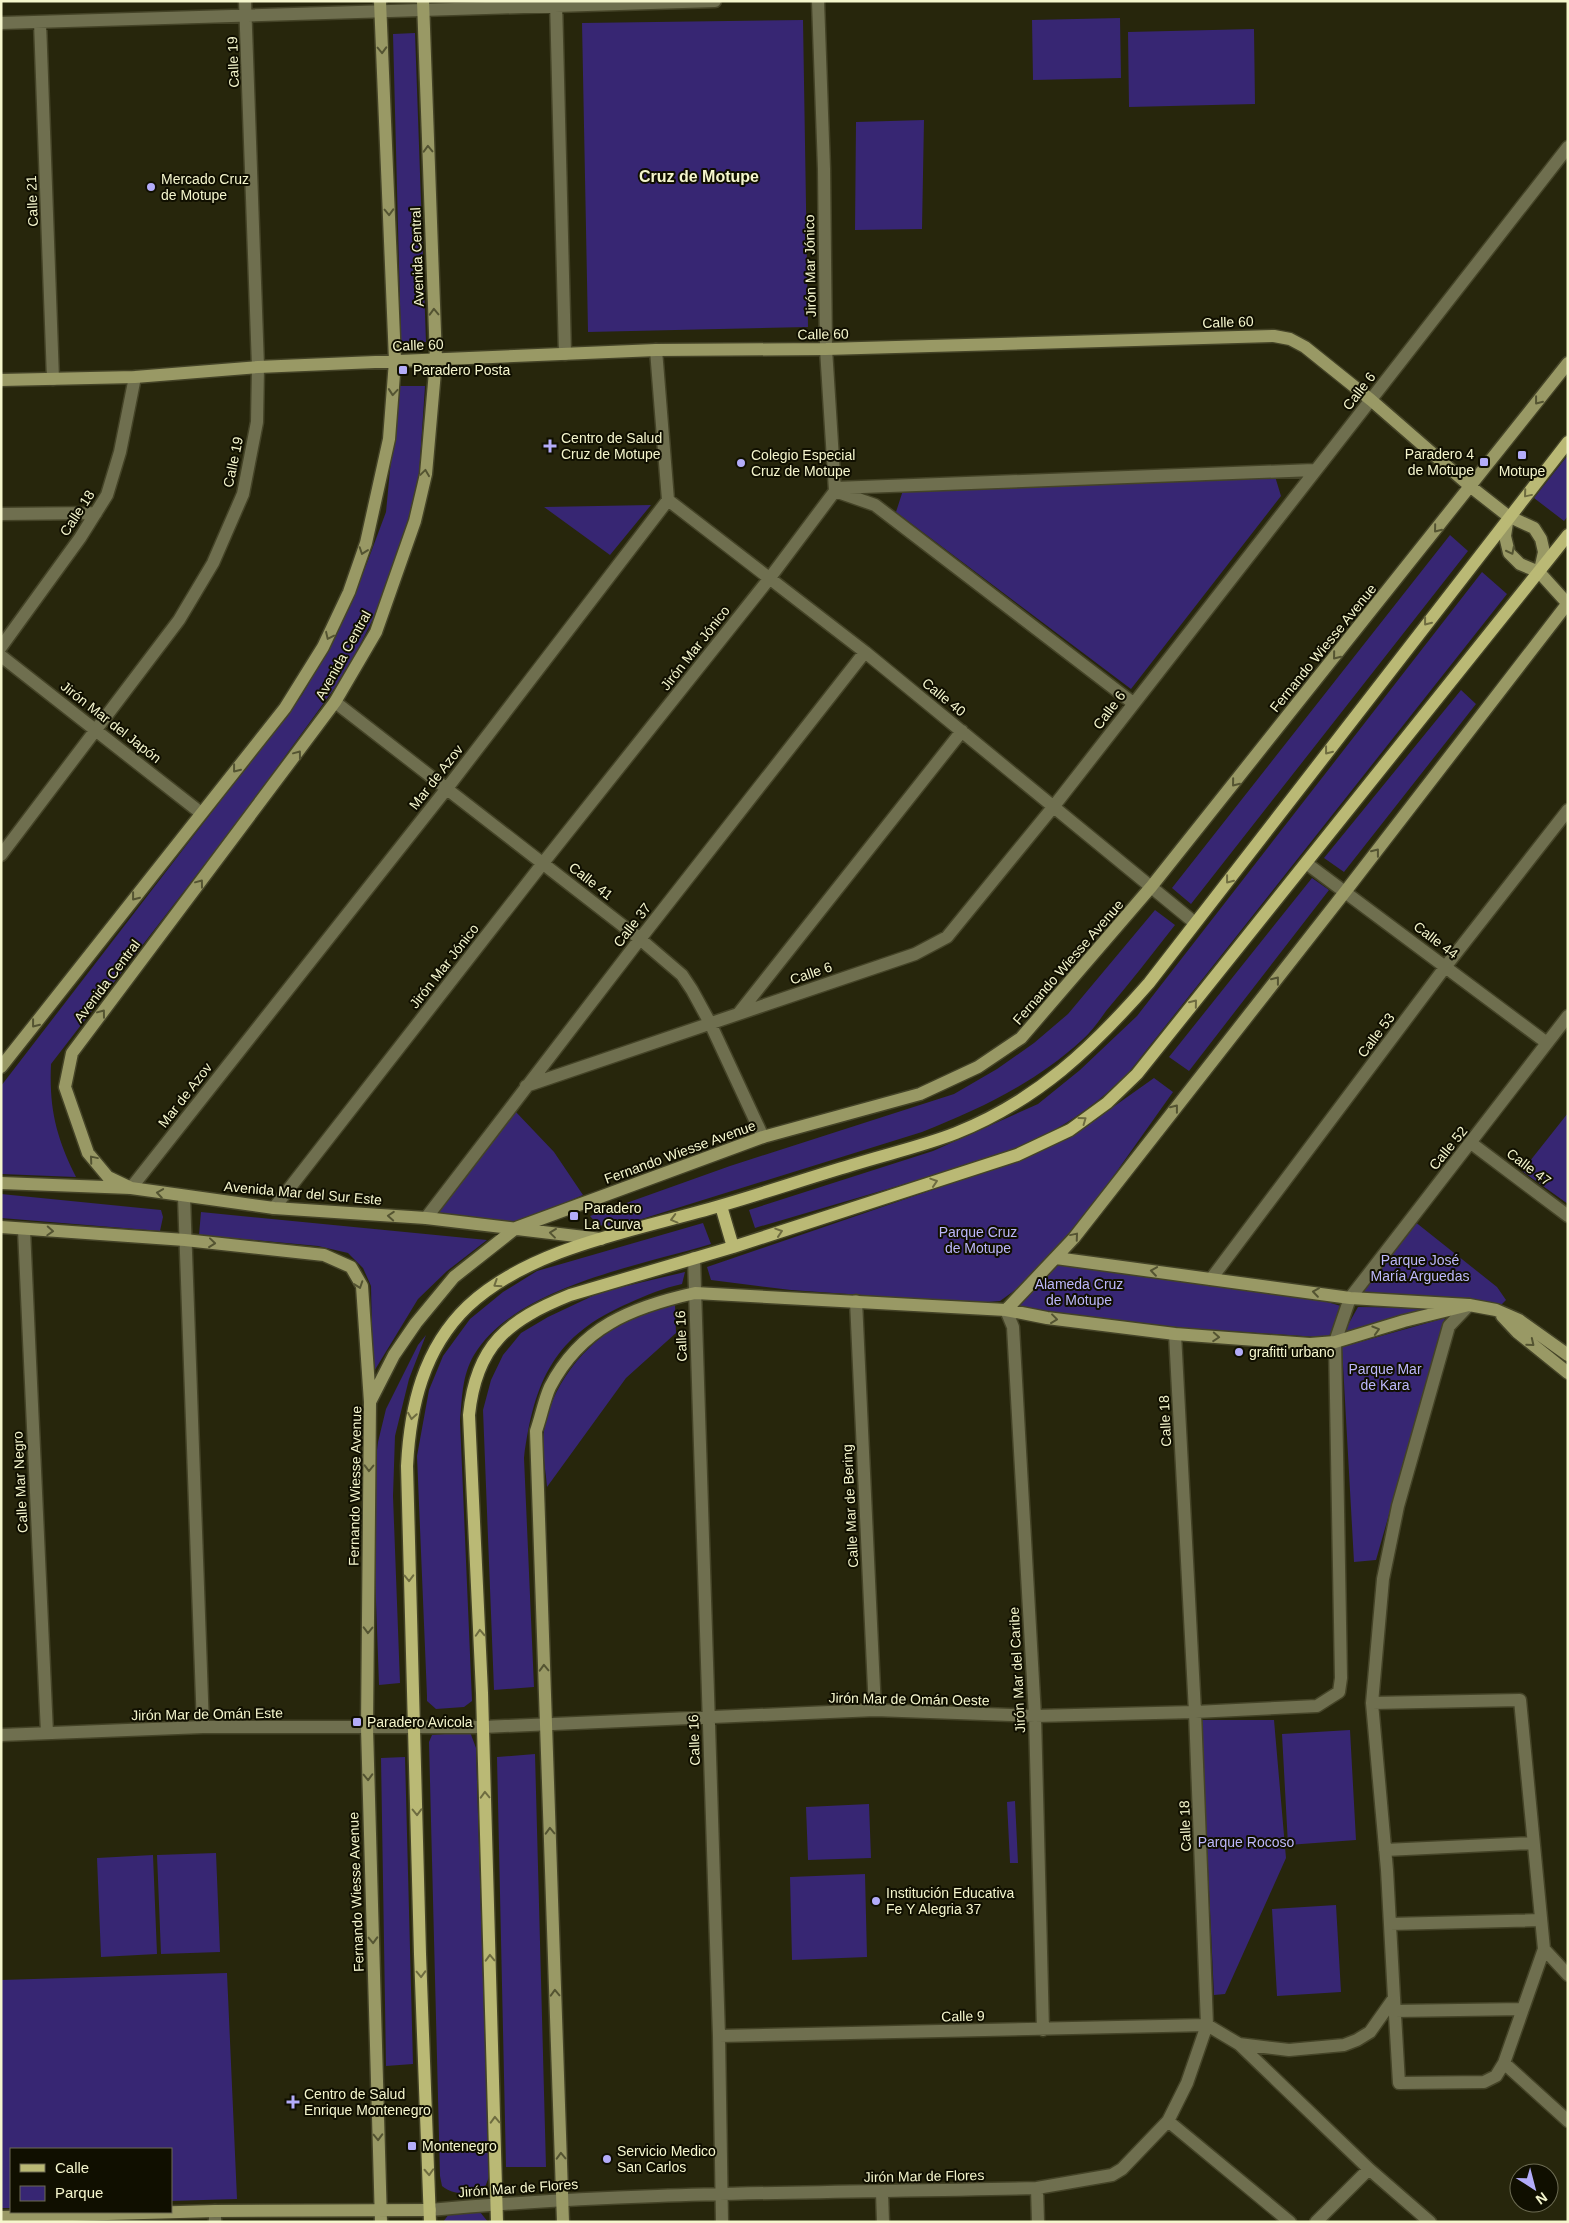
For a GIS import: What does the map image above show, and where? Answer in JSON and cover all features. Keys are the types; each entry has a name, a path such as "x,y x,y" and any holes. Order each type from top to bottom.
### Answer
{"main road":[{"name":"Avenida Central","path":"1,1067 285,708 323,648 350,592 366,543 389,439 395,361 380,6"},
{"name":"Avenida Central","path":"131,1188 108,1177 88,1152 65,1087 72,1053 335,702 376,632 416,521 426,474 436,360 423,6"},
{"name":"Calle 60","path":"1,380 135,377 258,367 656,350 826,349 1274,336 1290,339 1305,347 1371,400 1471,487 1508,516 1534,528 1541,539 1544,552 1539,572"},
{"name":"Fernando Wiesse Avenue","path":"380,2217 367,1728 370,1402 394,1355 416,1322 454,1278 516,1228 763,1137 920,1094 978,1067 1022,1038 1151,887 1568,363"},
{"path":"430,2216 407,1466 412,1413 417,1392 437,1346 468,1306 515,1272 601,1239 721,1206 955,1133 1015,1104 1044,1086 1076,1060 1111,1026 1196,923 1508,516 1568,442"},
{"path":"1006,1310 1074,1238 1346,892 1568,603 1539,572 1520,564 1509,553 1505,536 1508,516"},
{"path":"497,2222 483,1727 469,1415 472,1390 478,1371 492,1345 514,1324 549,1304 570,1295 732,1247 1017,1155 1070,1130 1107,1103 1137,1074 1568,535"},
{"name":"Avenida Mar del Sur Este","path":"1,1183 131,1188 184,1197 274,1208 426,1218 601,1239"},
{"path":"721,1206 732,1247"},
{"path":"1,1227 185,1240 324,1256 351,1268 362,1286 370,1402"},
{"path":"1056,1258 1350,1298 1469,1305 1496,1310 1519,1320 1568,1355"},
{"path":"562,2222 536,1431 550,1388 574,1351 598,1329 660,1301 695,1293 1006,1310 1047,1318 1175,1334 1310,1344 1335,1342 1404,1321 1469,1305"},
{"path":"1496,1310 1517,1332 1568,1373"},
{"name":"Jirón Mar de Flores","path":"1,2217 430,2216"}],"street":[{"name":"Calle 19","path":"1,855 179,620 213,563 243,494 257,422 258,367 246,1"},
{"path":"1,23 246,16 380,6 715,1"},
{"name":"Jirón Mar Jónico","path":"274,1208 543,863 769,579 835,490 826,349 824,168 818,1"},
{"path":"557,4 565,354"},
{"name":"Calle 21","path":"40,22 53,379"},
{"name":"Calle 6","path":"526,1086 932,946 947,937 1054,806 1314,470 1371,400 1568,147"},
{"path":"656,350 668,500"},
{"name":"Calle 18","path":"1,646 107,495 120,452 135,377"},
{"path":"835,490 1314,470"},
{"path":"835,490 875,504 1133,703"},
{"name":"Calle 40","path":"668,500 865,652 1196,923"},
{"name":"Mar de Azov","path":"131,1188 448,787 668,500"},
{"path":"1,514 96,513"},
{"name":"Calle 37","path":"426,1218 640,939 865,652"},
{"name":"Jirón Mar del Japón","path":"1,656 201,813"},
{"name":"Calle 41","path":"335,702 448,787 640,939 682,976 710,1023 763,1137"},
{"path":"739,1013 962,731"},
{"name":"Calle 53","path":"1211,1279 1446,966 1568,810"},
{"name":"Calle 44","path":"1306,863 1547,1043"},
{"name":"Calle 52","path":"1339,1692 1341,1678 1335,1342 1350,1298 1568,1016"},
{"name":"Calle 47","path":"1471,1143 1568,1216"},
{"path":"184,1197 203,1727"},
{"name":"Calle Mar Negro","path":"24,1230 48,1734"},
{"name":"Calle 16","path":"694,1258 719,2036 722,2222"},
{"name":"Calle Mar de Bering","path":"856,1301 875,1710"},
{"path":"1372,1703 1520,1700 1544,1949 1504,2063 1496,2076 1484,2082 1399,2083 1385,1850 1372,1703 1384,1579 1398,1506 1449,1326 1469,1305"},
{"name":"Jirón Mar del Caribe","path":"1006,1310 1013,1327 1035,1716 1042,2030"},
{"name":"Calle 18","path":"1037,2188 1112,2175 1122,2169 1168,2120 1187,2084 1207,2026 1195,1712 1175,1334"},
{"name":"Jirón Mar de Omán Oeste","path":"414,1728 483,1727 875,1710 1035,1716 1195,1712 1317,1706 1339,1692"},
{"name":"Jirón Mar de Omán Este","path":"1,1735 203,1727 414,1728"},
{"path":"1385,1850 1533,1843"},
{"path":"1390,1924 1541,1920"},
{"path":"1544,1949 1568,1975"},
{"path":"1239,2044 1289,2050 1344,2045 1358,2040 1370,2032 1394,2004"},
{"path":"1394,2004 1523,2010"},
{"path":"1207,2026 1239,2044 1369,2169 1430,2222"},
{"name":"Calle 9","path":"719,2036 1207,2026"},
{"path":"1504,2063 1568,2121"},
{"path":"1168,2120 1290,2222"},
{"path":"1316,2222 1369,2169"},
{"path":"1037,2188 1038,2222"},
{"name":"Jirón Mar de Flores","path":"430,2216 497,2204 562,2200 721,2193 882,2192 1037,2188"},
{"path":"882,2192 883,2222"}],"green space":[{"path":"1120,18 1121,78 1033,80 1032,20"},
{"path":"803,20 808,327 588,332 582,23"},
{"path":"1254,29 1255,104 1129,107 1128,32"},
{"path":"415,33 426,342 401,343 393,34"},
{"path":"924,120 922,229 855,230 856,122"},
{"path":"398,386 425,386 419,475 409,524 378,609 347,671 238,821 51,1064 51,1095 55,1122 63,1149 76,1177 1,1174 1,1086 302,695 339,629 386,512"},
{"path":"1568,455 1568,516 1564,521 1534,498"},
{"path":"1274,473 1281,496 1131,689 896,512 905,484"},
{"path":"651,505 610,555 544,507"},
{"path":"1450,535 1468,551 1191,904 1172,888"},
{"path":"1482,572 1507,594 1129,1072 1103,1096 1053,1131 1027,1144 971,1164 755,1228 749,1210 933,1151 1038,1104 1080,1070 1137,1016"},
{"path":"1461,690 1476,704 1344,872 1324,858"},
{"path":"1312,878 1329,890 1189,1071 1169,1057"},
{"path":"1155,910 1175,925 1095,1026 1064,1055 1006,1094 922,1132 616,1227 598,1225 590,1216 730,1166 954,1094 997,1069 1034,1043 1068,1014"},
{"name":"Parque Cruz de Motupe","path":"1154,1078 1173,1092 1090,1209 1044,1262 1018,1288 1000,1301 975,1303 791,1290 711,1280 707,1267 1025,1158 1078,1132"},
{"path":"515,1111 554,1152 583,1195 517,1223 435,1215"},
{"path":"1568,1113 1568,1204 1522,1171"},
{"path":"1,1194 161,1210 163,1217 160,1231 1,1218"},
{"path":"201,1212 487,1240 447,1271 418,1299 373,1373 371,1286 363,1268 348,1253 318,1246 199,1235"},
{"name":"Parque José María Arguedas","path":"1414,1221 1497,1287 1506,1300 1500,1306 1357,1297"},
{"path":"703,1223 711,1244 580,1282 548,1296 518,1312 493,1332 474,1355 465,1379 460,1421 472,1701 464,1707 436,1709 427,1701 417,1456 429,1390 443,1356 470,1319 503,1292 537,1271"},
{"name":"Alameda Cruz de Motupe","path":"1056,1264 1317,1299 1341,1306 1331,1338 1169,1327 1014,1308"},
{"path":"685,1272 682,1284 629,1303 603,1316 582,1330 565,1346 552,1364 542,1384 534,1406 524,1458 534,1687 494,1690 483,1410 491,1380 503,1355 521,1333 548,1317 601,1292"},
{"path":"675,1305 676,1333 626,1378 547,1487 543,1450 545,1427 556,1393 566,1376 589,1348 618,1326 638,1316"},
{"path":"1358,1307 1441,1308 1344,1332"},
{"name":"Parque Mar de Kara","path":"1445,1318 1376,1560 1354,1562 1342,1347"},
{"path":"426,1335 409,1379 395,1436 393,1496 400,1683 379,1685 372,1489 378,1442 386,1409 418,1345"},
{"name":"Parque Rocoso","path":"1201,1720 1274,1720 1286,1858 1225,1994 1214,1995"},
{"path":"1350,1730 1356,1840 1288,1845 1282,1734"},
{"path":"470,1732 476,1748 489,2177 485,2187 480,2190 469,2193 457,2193 442,2186 440,2176 429,1742 432,1735"},
{"path":"535,1754 546,2167 506,2167 497,1757"},
{"path":"405,1757 413,2064 386,2066 381,1758"},
{"path":"1015,1801 1018,1863 1010,1863 1007,1802"},
{"path":"869,1804 871,1858 808,1860 806,1807"},
{"path":"216,1853 220,1952 161,1954 157,1855"},
{"path":"153,1855 157,1954 101,1957 97,1858"},
{"path":"865,1874 867,1957 792,1960 790,1877"},
{"path":"1336,1905 1341,1992 1277,1996 1272,1909"},
{"path":"227,1973 237,2199 172,2201 172,2148 10,2148 10,2208 1,2208 1,1980"},
{"path":"480,2212 488,2222 443,2222 449,2214"}],"place":[{"name":"Mercado Cruz de Motupe","path":"151,187"},
{"name":"Paradero Posta","path":"403,370"},
{"name":"Centro de Salud Cruz de Motupe","path":"550,446"},
{"name":"Motupe","path":"1522,455"},
{"name":"Paradero 4 de Motupe","path":"1484,462"},
{"name":"Colegio Especial Cruz de Motupe","path":"741,463"},
{"name":"Paradero La Curva","path":"574,1216"},
{"name":"grafitti urbano","path":"1239,1352"},
{"name":"Paradero Avicola","path":"357,1722"},
{"name":"Institución Educativa Fe Y Alegria 37","path":"876,1901"},
{"name":"Centro de Salud Enrique Montenegro","path":"293,2102"},
{"name":"Montenegro","path":"412,2146"},
{"name":"Servicio Medico San Carlos","path":"607,2159"}],"district":[{"name":"Cruz de Motupe","path":"699,176"}]}
